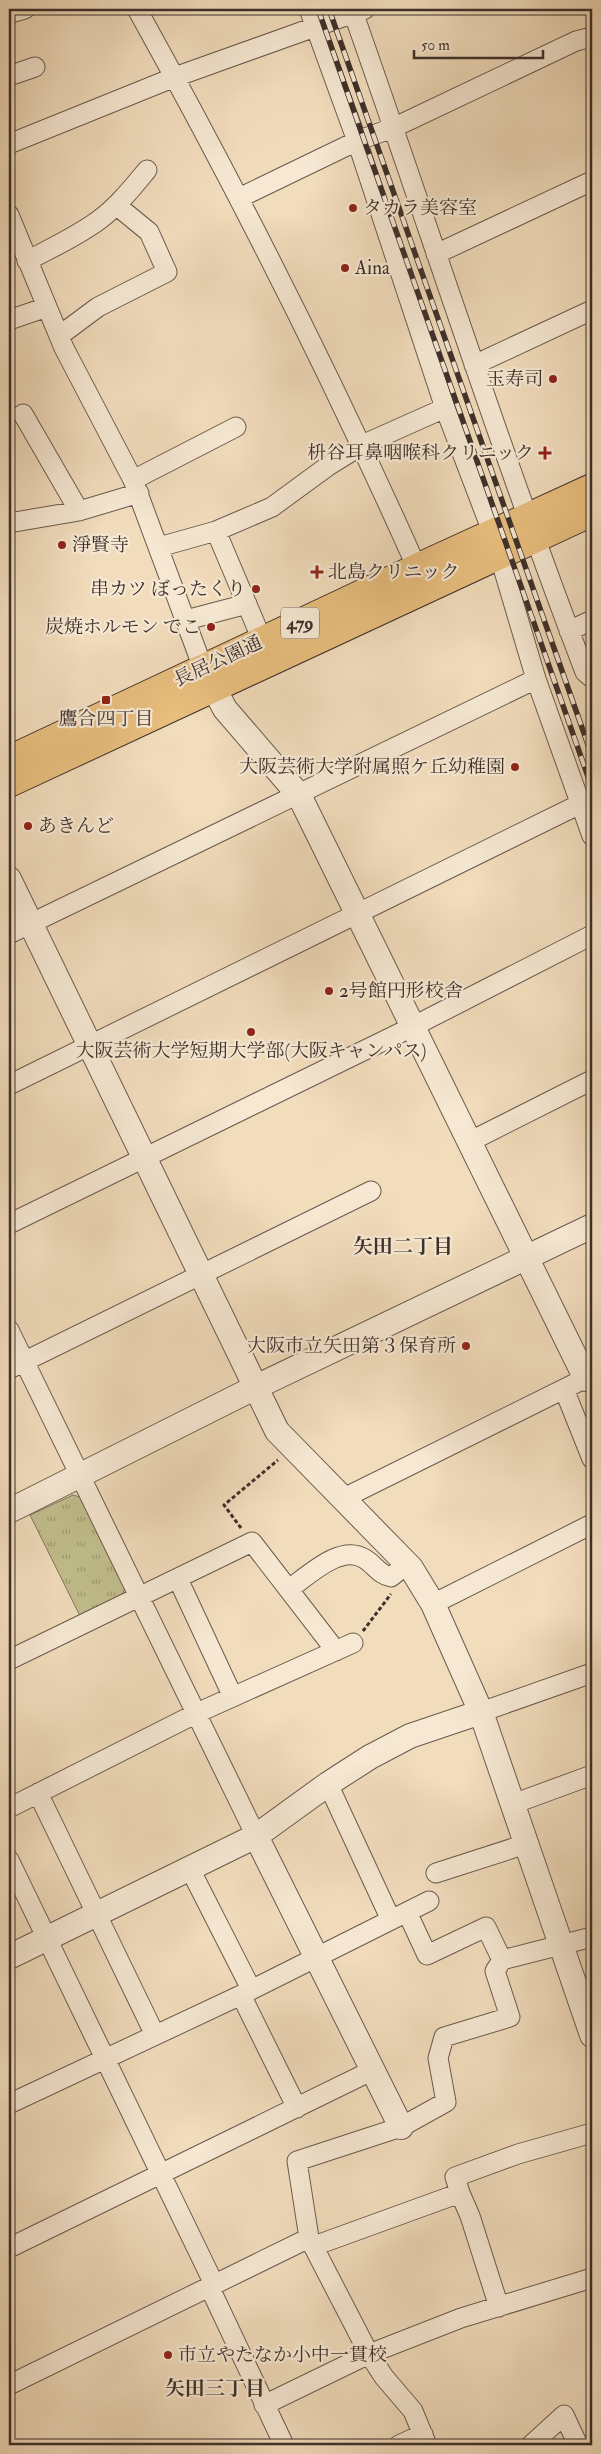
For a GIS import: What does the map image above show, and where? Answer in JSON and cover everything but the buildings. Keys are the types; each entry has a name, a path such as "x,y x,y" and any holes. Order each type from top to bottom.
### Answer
{"highway":[{"name":"長居公園通","path":"531,529 592,488"},
{"name":"長居公園通","path":"10,762 208,678 531,529 592,512"},
{"name":"長居公園通","path":"208,678 262,640 417,568 495,545"}],"street":[{"path":"138,9 239,198 362,445 417,568"},
{"path":"309,9 357,142 445,408 495,545 536,679 592,836"},
{"path":"9,144 175,77 316,27 356,10 436,254 531,529 585,672 592,678"},
{"path":"239,198 357,142 395,127 576,40 592,37"},
{"path":"9,76 35,67"},
{"path":"27,260 71,238 99,220 116,205 147,170"},
{"path":"436,254 592,181"},
{"path":"59,336 98,308 167,272 149,232 116,205"},
{"path":"9,215 59,336 82,385 136,487 208,678 225,709 299,795 526,1258 589,1377 344,1498"},
{"path":"9,320 47,307"},
{"path":"474,366 592,310"},
{"path":"158,547 216,531 272,506 328,466 362,445 445,408"},
{"path":"23,414 79,511"},
{"path":"9,523 79,511 136,487 236,428"},
{"path":"216,531 262,640"},
{"path":"186,620 247,604"},
{"path":"569,631 592,620"},
{"path":"9,934 536,679"},
{"path":"9,1085 580,804"},
{"path":"9,879 88,1046 277,1431 409,1566 433,1604 482,1712 592,2035"},
{"path":"9,1224 412,1027 592,935"},
{"path":"469,1142 592,1080"},
{"path":"17,1365 371,1192"},
{"path":"9,1511 256,1387 592,1226"},
{"path":"9,1330 17,1365 80,1475 256,1836 318,1956 401,2127"},
{"path":"564,1389 592,1459"},
{"path":"433,1604 592,1524"},
{"path":"9,1660 252,1542 289,1589 345,1647 197,1713 9,1808"},
{"path":"289,1589 335,1558 347,1554 364,1558 383,1576 391,1577 409,1566"},
{"path":"178,1578 233,1697"},
{"path":"9,1957 256,1836 328,1784 370,1757 410,1736 592,1672"},
{"path":"513,1804 592,1775"},
{"path":"328,1784 399,1916 427,1955 486,1927 502,1960"},
{"path":"38,1793 98,1914 154,2035"},
{"path":"436,1873 526,1844"},
{"path":"9,1860 160,2173 212,2285 264,2405 284,2445"},
{"path":"190,1869 297,2108"},
{"path":"9,2104 246,1992 429,1902"},
{"path":"399,2445 425,2440 413,2411 384,2377 369,2354 311,2242 297,2161 401,2127 446,2102 438,2058 444,2036 510,2017 494,1971 502,1960 560,1944 592,1938"},
{"path":"9,2248 373,2070"},
{"path":"499,2307 470,2216 455,2177 518,2154 592,2133"},
{"path":"9,2385 212,2285 311,2242 460,2193"},
{"path":"264,2405 369,2354 461,2318 592,2278"},
{"path":"530,2445 564,2415 578,2445"},
{"path":"582,2445 592,2438"}],"path":[{"path":"252,1542 224,1505 293,1447"},
{"path":"345,1647 409,1566"}],"green space":[{"path":"73,1495 80,1497 125,1588 122,1595 80,1616 30,1515"}],"railway":[{"path":"318,9 592,788"},
{"path":"329,9 592,756"}],"place":[{"name":"タカラ美容室","path":"353,208"},
{"name":"Aina","path":"345,268"},
{"name":"玉寿司","path":"553,379"},
{"name":"枡谷耳鼻咽喉科クリニック","path":"545,453"},
{"name":"淨賢寺","path":"62,545"},
{"name":"北島クリニック","path":"317,572"},
{"name":"串カツ ぼったくり","path":"256,589"},
{"name":"炭焼ホルモン でこ","path":"211,627"},
{"name":"鷹合四丁目","path":"106,700"},
{"name":"大阪芸術大学附属照ケ丘幼稚園","path":"515,767"},
{"name":"あきんど","path":"28,826"},
{"name":"2号館円形校舎","path":"329,991"},
{"name":"大阪芸術大学短期大学部(大阪キャンパス)","path":"251,1032"},
{"name":"大阪市立矢田第３保育所","path":"466,1346"},
{"name":"市立やたなか小中一貫校","path":"168,2355"}],"district":[{"name":"矢田二丁目","path":"403,1246"},
{"name":"矢田三丁目","path":"215,2388"}]}
